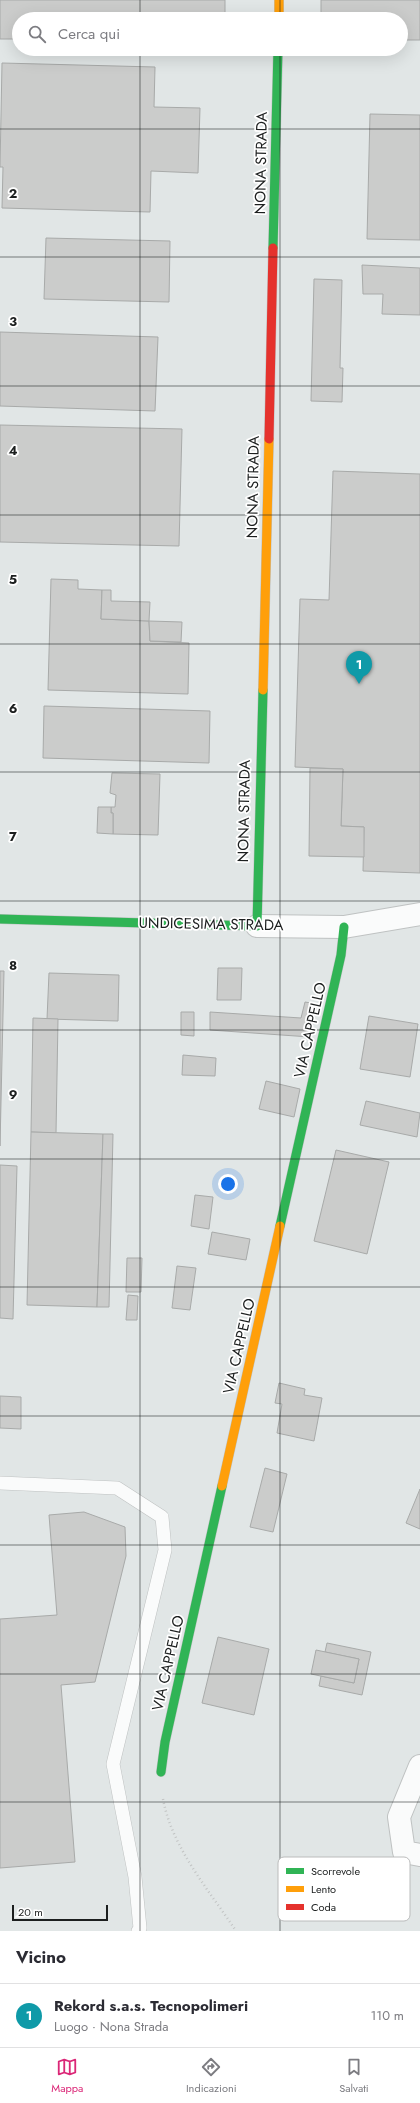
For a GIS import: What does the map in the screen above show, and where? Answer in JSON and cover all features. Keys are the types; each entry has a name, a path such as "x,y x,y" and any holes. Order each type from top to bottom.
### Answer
{"street":[{"path":"279,12 280,0"},
{"name":"NONA STRADA","path":"257,926 278,56"},
{"name":"UNDICESIMA STRADA","path":"0,919 344,927 420,914"},
{"name":"VIA CAPPELLO","path":"161,1772 168,1727 341,955 344,927"},
{"path":"420,1766 399,1817 404,1852 420,1855"}],"lane":[{"path":"0,1483 118,1488 162,1517 165,1550 113,1764 135,1877 140,1928 138,1931"}],"path":[{"path":"161,1772 164,1800 169,1825 186,1855 236,1931"}],"building":[{"path":"0,0 225,0 225,12 12,12 12,39 0,39"},
{"path":"321,0 420,0 420,40 408,40 408,12 321,12"},
{"path":"2,63 155,67 154,107 200,108 198,173 151,171 150,212 2,208 3,167 0,167"},
{"path":"370,114 420,115 420,240 367,239"},
{"path":"46,238 170,241 169,302 44,299"},
{"path":"362,265 420,268 420,315 382,314 383,294 363,294"},
{"path":"314,279 342,280 340,368 343,368 342,402 311,401"},
{"path":"0,332 158,337 155,411 0,406"},
{"path":"0,425 182,429 179,546 0,542"},
{"path":"333,471 420,474 420,873 363,871 364,827 341,826 343,769 295,767 300,599 329,600"},
{"path":"51,579 78,580 78,589 102,590 101,619 149,621 150,641 189,643 188,694 48,690"},
{"path":"102,590 111,590 111,601 150,602 149,621 101,619"},
{"path":"149,621 182,622 181,642 150,641"},
{"path":"44,706 210,711 209,763 43,758"},
{"path":"310,768 343,769 341,826 364,827 364,857 309,856"},
{"path":"112,773 160,774 158,835 113,834 113,813 111,813 111,807 115,807 116,795 110,793"},
{"path":"98,807 111,807 111,813 113,813 113,834 97,833"},
{"path":"218,968 242,968 241,1000 217,1000"},
{"path":"0,971 4,971 0,1146"},
{"path":"49,973 119,975 118,1021 47,1019"},
{"path":"305,1002 317,1004 310,1037 210,1030 210,1012 301,1018"},
{"path":"181,1012 194,1012 194,1036 181,1035"},
{"path":"369,1016 418,1024 410,1077 360,1069"},
{"path":"33,1018 58,1019 56,1133 31,1132"},
{"path":"183,1055 216,1058 215,1076 182,1075"},
{"path":"266,1081 300,1089 294,1117 259,1109"},
{"path":"366,1101 420,1113 417,1137 360,1125"},
{"path":"31,1132 103,1134 97,1307 27,1305"},
{"path":"103,1134 113,1134 109,1307 97,1307"},
{"path":"336,1150 389,1162 367,1254 314,1241"},
{"path":"0,1165 17,1166 13,1319 0,1318"},
{"path":"195,1195 213,1197 209,1229 191,1226"},
{"path":"212,1232 250,1239 246,1260 208,1254"},
{"path":"127,1258 142,1258 141,1292 126,1292"},
{"path":"177,1266 196,1268 190,1310 172,1308"},
{"path":"128,1295 138,1296 137,1320 126,1320"},
{"path":"279,1383 305,1389 304,1395 322,1398 314,1441 277,1433 282,1404 275,1403"},
{"path":"0,1396 21,1397 21,1429 0,1428"},
{"path":"265,1468 287,1474 273,1532 250,1527"},
{"path":"420,1489 420,1529 406,1523"},
{"path":"84,1512 125,1527 126,1556 95,1682 61,1685 75,1862 0,1868 0,1619 57,1615 49,1515"},
{"path":"218,1637 269,1649 254,1715 202,1703"},
{"path":"327,1643 371,1652 362,1695 319,1686 321,1676 354,1683 359,1659 325,1652"},
{"path":"316,1650 359,1659 354,1683 311,1674"}],"traffic: fast":[{"path":"273,248 278,56"},
{"path":"0,919 257,926 263,690"},
{"path":"280,1226 341,955 344,927"},
{"path":"161,1772 165,1742 222,1486"}],"traffic: slow":[{"path":"279,0 279,12"},
{"path":"263,690 269,439"},
{"path":"222,1486 280,1226"}],"traffic: jam":[{"path":"269,439 273,248"}],"place":[{"name":"Rekord s.a.s. Tecnopolimeri","path":"359,684"}]}
